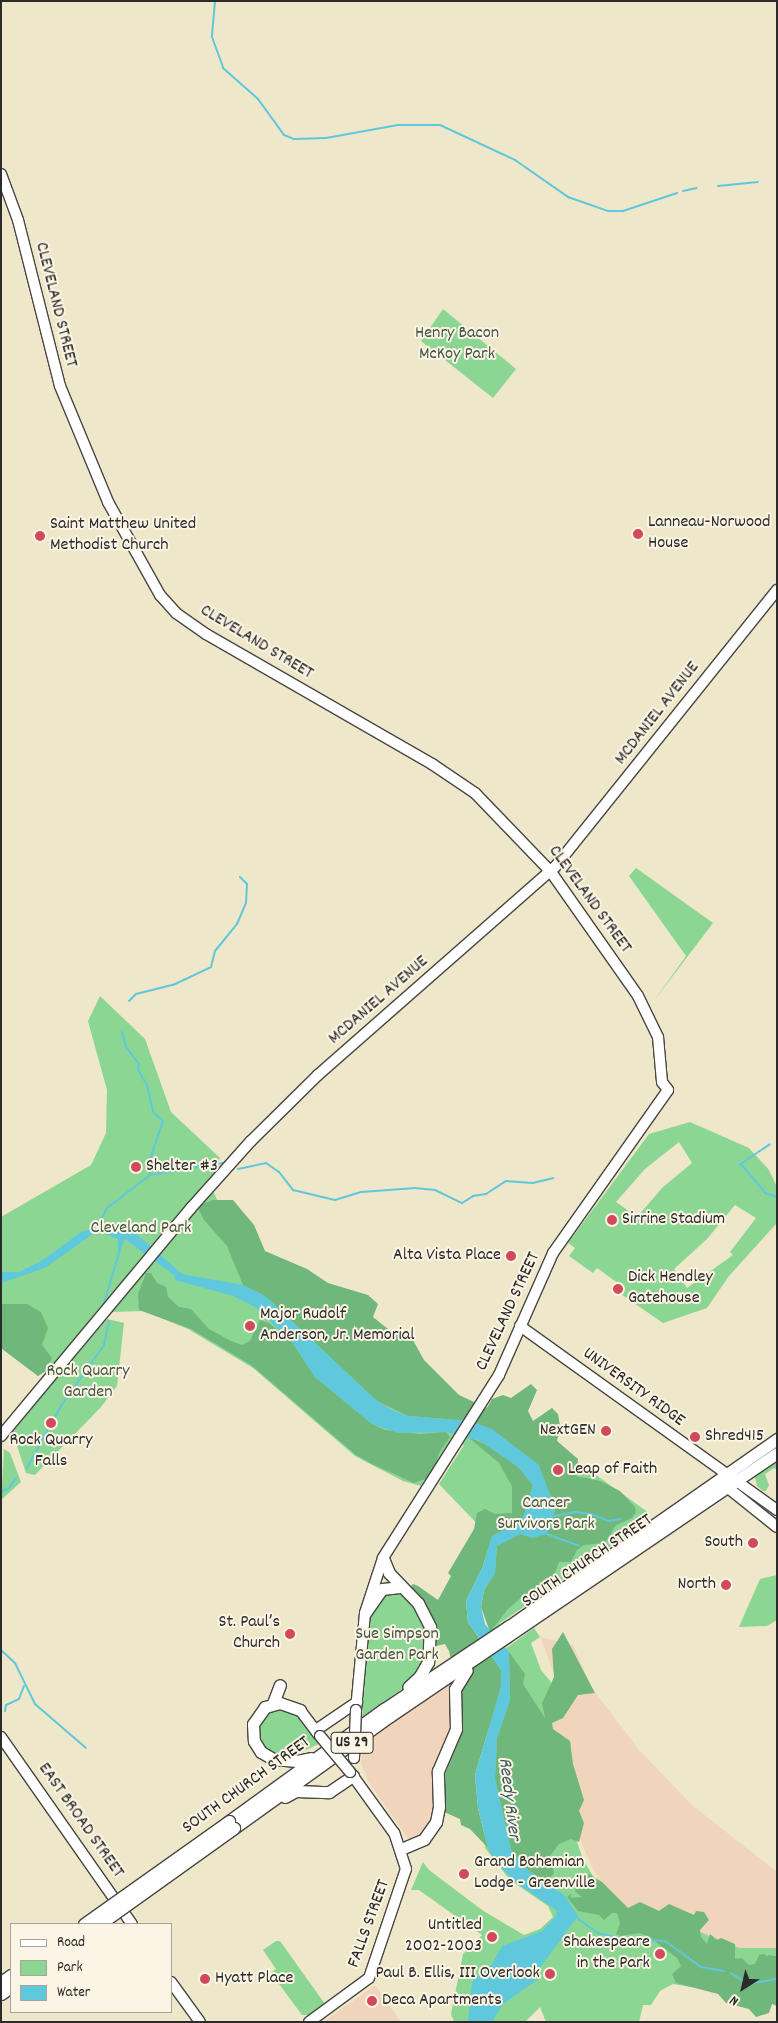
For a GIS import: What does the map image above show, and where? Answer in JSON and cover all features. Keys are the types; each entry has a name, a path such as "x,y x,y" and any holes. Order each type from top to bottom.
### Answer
{"main road":[{"name":"SOUTH CHURCH STREET","path":"85,1923 232,1825 257,1813 390,1716 477,1656 721,1476 777,1439"},
{"name":"SOUTH CHURCH STREET","path":"511,1630 777,1454"},
{"path":"383,1558 389,1573 425,1613 431,1632 430,1650 420,1676 384,1709"},
{"path":"365,1613 382,1589 400,1587"},
{"name":"SOUTH CHURCH STREET","path":"101,1923 232,1825 318,1756 384,1709 477,1656"},
{"path":"401,1849 424,1839 436,1822 439,1807 438,1772 456,1729 455,1689 477,1656"},
{"path":"280,1685 273,1703 260,1711 253,1724 257,1749 268,1758 282,1761 300,1761 318,1756"},
{"path":"273,1703 290,1705 300,1710"},
{"path":"257,1813 296,1791 329,1792 351,1774"}],"street":[{"name":"CLEVELAND STREET","path":"1,174 18,220 60,386 108,502 160,595 176,613 206,634 465,786 550,872 648,1011 659,1045 662,1082 668,1090 553,1254 498,1375 383,1558 365,1613 354,1758 351,1774"},
{"name":"MCDANIEL AVENUE","path":"1,1436 142,1267 251,1141 318,1076 550,872 620,789 777,590"},
{"name":"UNIVERSITY RIDGE","path":"520,1326 708,1464 721,1476 777,1510"},
{"name":"UNIVERSITY RIDGE","path":"733,1484 777,1527"},
{"path":"318,1733 357,1706"},
{"path":"300,1710 380,1811 401,1849"},
{"name":"EAST BROAD STREET","path":"1,1737 131,1923"},
{"name":"FALLS STREET","path":"309,2022 369,1978 406,1869 401,1849"},
{"path":"172,1983 200,2022"}],"shaded area":[{"path":"540,1637 573,1645 591,1687 640,1751 693,1806 777,1872 777,1948 764,1951 739,1948 660,1920 641,1918 608,1895 593,1869 557,1787 551,1749 552,1698 556,1679"},
{"path":"451,1682 455,1717 433,1817 421,1836 409,1840 368,1781 361,1763 363,1743"},
{"path":"375,1985 401,2022 323,2022 364,1993"}],"green space":[{"name":"Henry Bacon McKoy Park","path":"443,309 516,369 493,398 421,341"},
{"path":"636,868 713,923 653,1002 686,956 629,876"},
{"name":"Cleveland Park","path":"100,996 145,1039 171,1112 220,1158 211,1186 242,1256 473,1405 421,1486 403,1481 355,1456 253,1368 188,1329 144,1311 110,1312 50,1374 44,1372 38,1376 1,1348 1,1217 91,1165 106,1133 107,1090 88,1021"},
{"name":"Sirrine Stadium","path":"690,1122 749,1148 769,1170 777,1187 777,1223 729,1276 707,1308 663,1323 618,1292 622,1286 597,1268 593,1273 569,1256 575,1248 568,1243 649,1134","holes":["679,1142 692,1163 663,1187 637,1217 616,1202 645,1169","735,1205 756,1218 730,1252 733,1255 687,1288 674,1269 707,1239"]},
{"path":"213,1200 233,1200 254,1225 265,1251 307,1269 328,1283 368,1295 378,1304 373,1317 393,1333 413,1340 424,1360 459,1395 487,1408 492,1399 503,1395 511,1398 531,1384 537,1390 528,1411 533,1421 552,1408 558,1414 560,1426 557,1441 578,1459 576,1476 600,1481 620,1491 635,1507 636,1512 632,1518 616,1525 605,1543 584,1545 577,1550 571,1562 559,1562 553,1579 523,1596 508,1609 490,1632 481,1607 484,1590 495,1573 497,1546 520,1534 533,1538 551,1527 557,1500 550,1495 545,1482 470,1421 408,1416 377,1401 265,1296 243,1285 227,1246 204,1220 197,1206"},
{"path":"146,1273 151,1273 157,1283 166,1287 168,1297 179,1307 191,1309 209,1329 231,1341 242,1345 250,1341 260,1320 269,1323 292,1342 315,1377 372,1424 385,1430 419,1434 446,1432 450,1437 439,1453 434,1471 428,1478 414,1483 372,1464 356,1455 251,1365 191,1329 139,1310 138,1294"},
{"path":"1,1304 27,1304 41,1312 48,1328 42,1345 52,1358 44,1372 38,1376 1,1348"},
{"name":"Rock Quarry Garden","path":"107,1319 124,1323 117,1386 101,1407 35,1475 26,1473 12,1431"},
{"name":"Cancer Survivors Park","path":"474,1405 489,1408 536,1432 649,1513 642,1521 644,1523 499,1624 513,1642 491,1658 485,1532 439,1484 464,1445 452,1440"},
{"path":"468,1437 494,1448 518,1467 533,1485 522,1521 492,1536 483,1566 466,1601 468,1622 501,1670 501,1687 475,1775 478,1808 488,1848 470,1829 461,1825 460,1819 444,1812 445,1774 460,1738 460,1699 449,1651 445,1644 436,1646 430,1612 409,1589 413,1584 438,1600 451,1576 448,1573 474,1529 477,1513 485,1509 495,1514 512,1513 512,1486 499,1463"},
{"path":"4,1449 10,1453 21,1482 1,1500"},
{"path":"773,1462 777,1464 777,1470 774,1468 765,1474 769,1485 766,1491 763,1491 757,1486 755,1477"},
{"path":"777,1575 777,1620 767,1626 739,1627 760,1579"},
{"name":"Sue Simpson Garden Park","path":"386,1593 402,1595 411,1603 425,1625 427,1645 419,1671 405,1687 362,1717 370,1620 374,1605"},
{"path":"534,1628 540,1637 531,1643 541,1670 551,1682 544,1721 569,1820 583,1859 601,1890 630,1915 685,1926 739,1948 777,1948 777,2001 673,1984 660,1991 651,2005 643,2005 639,2022 546,2022 540,2007 525,2022 454,2022 451,2014 463,1954 482,1935 419,1890 411,1890 423,1862 429,1870 482,1910 524,1935 540,1929 553,1917 548,1906 510,1880 485,1848 491,1659"},
{"path":"563,1632 595,1693 578,1695 563,1718 552,1723 553,1729 570,1741 573,1764 584,1800 579,1811 584,1823 579,1842 571,1839 559,1844 550,1856 554,1873 547,1882 528,1870 511,1850 495,1779 497,1738 510,1700 509,1652 525,1674 523,1684 545,1718 542,1703 554,1677 552,1649"},
{"path":"277,1708 294,1712 319,1744 294,1755 279,1755 266,1749 260,1738 259,1727 267,1713"},
{"path":"589,1874 602,1882 628,1908 640,1902 659,1911 669,1904 694,1915 696,1911 704,1912 709,1920 700,1930 701,1937 707,1944 710,1934 717,1940 721,1938 735,1944 735,1959 742,1958 749,1965 755,1964 759,1955 776,1956 777,2006 772,2004 769,2013 756,2017 749,2009 726,2003 718,1994 676,1983 672,1974 681,1966 677,1958 648,1936 639,1933 620,1936 616,1934 620,1924 617,1913 612,1913 604,1920 599,1915 578,1911 567,1897 571,1894 571,1898 581,1897 585,1900 575,1891 578,1879 582,1876 593,1887 587,1878"},
{"path":"276,1941 280,1941 325,2004 310,2015 302,2015 271,1973 276,1969 263,1950"}],"water":[{"path":"112,1222 131,1229 182,1274 243,1285 265,1296 377,1401 392,1410 408,1416 470,1421 492,1429 539,1465 550,1495 557,1500 551,1527 546,1534 533,1538 520,1534 497,1546 495,1573 484,1590 481,1607 485,1624 509,1652 510,1700 497,1738 495,1779 511,1850 528,1870 565,1896 578,1916 539,1969 537,1980 503,2004 492,2022 468,2022 472,1982 492,1964 502,1946 542,1931 557,1915 556,1910 514,1881 494,1860 488,1848 478,1808 475,1775 501,1687 501,1670 468,1622 466,1601 483,1566 492,1536 522,1521 533,1485 518,1467 480,1441 446,1432 398,1433 372,1424 315,1377 292,1342 255,1307 233,1296 175,1280 174,1275 125,1239 118,1255 118,1239 97,1231 45,1268 1,1283 1,1272 19,1272 43,1260 81,1232"}],"waterway":[{"path":"215,1 212,37 223,68 258,99 284,135 294,139 326,138 398,125 440,125 515,160 568,197 608,211 623,211 677,193"},
{"path":"718,186 758,182"},
{"path":"683,191 697,188"},
{"path":"129,1001 136,994 173,985 211,967 215,951 237,924 246,903 247,884 240,877"},
{"path":"122,1032 126,1047 139,1064 138,1070 147,1085 153,1112 163,1121 150,1158 150,1175"},
{"path":"739,1165 770,1144"},
{"path":"96,1229 107,1208 150,1175 223,1163"},
{"path":"238,1169 266,1163 279,1172 293,1190 335,1200 362,1192 415,1188 435,1190 462,1203 473,1196 486,1194 506,1181 533,1183 553,1178"},
{"path":"741,1164 765,1193 777,1197"},
{"path":"104,1303 120,1250"},
{"path":"27,1468 61,1406 104,1345 109,1322"},
{"path":"1,1492 9,1488 16,1478"},
{"path":"554,1516 574,1512 591,1514 608,1521 621,1519"},
{"path":"544,1533 579,1546"},
{"path":"1,1650 15,1663 35,1704 86,1748"},
{"path":"5,1711 6,1705 19,1699 24,1686"},
{"path":"577,1918 598,1933 618,1938 665,1941 701,1967 724,1971"},
{"path":"731,1973 748,1984 777,1979"}],"place":[{"name":"Lanneau-Norwood House","path":"638,534"},
{"name":"Saint Matthew United Methodist Church","path":"40,536"},
{"name":"Shelter #3","path":"136,1167"},
{"name":"Sirrine Stadium","path":"612,1220"},
{"name":"Alta Vista Place","path":"511,1256"},
{"name":"Dick Hendley Gatehouse","path":"618,1289"},
{"name":"Major Rudolf Anderson, Jr. Memorial","path":"250,1326"},
{"name":"Rock Quarry Falls","path":"51,1423"},
{"name":"NextGEN","path":"606,1431"},
{"name":"Shred415","path":"695,1437"},
{"name":"Leap of Faith","path":"558,1470"},
{"name":"South","path":"753,1543"},
{"name":"North","path":"726,1585"},
{"name":"St. Paul’s Church","path":"290,1634"},
{"name":"Grand Bohemian Lodge - Greenville","path":"464,1874"},
{"name":"Untitled 2002-2003","path":"492,1937"},
{"name":"Shakespeare in the Park","path":"660,1954"},
{"name":"Paul B. Ellis, III Overlook","path":"550,1974"},
{"name":"Hyatt Place","path":"205,1979"},
{"name":"Deca Apartments","path":"372,2001"}],"water label":[{"name":"Reedy River","path":"508,1799"}]}
